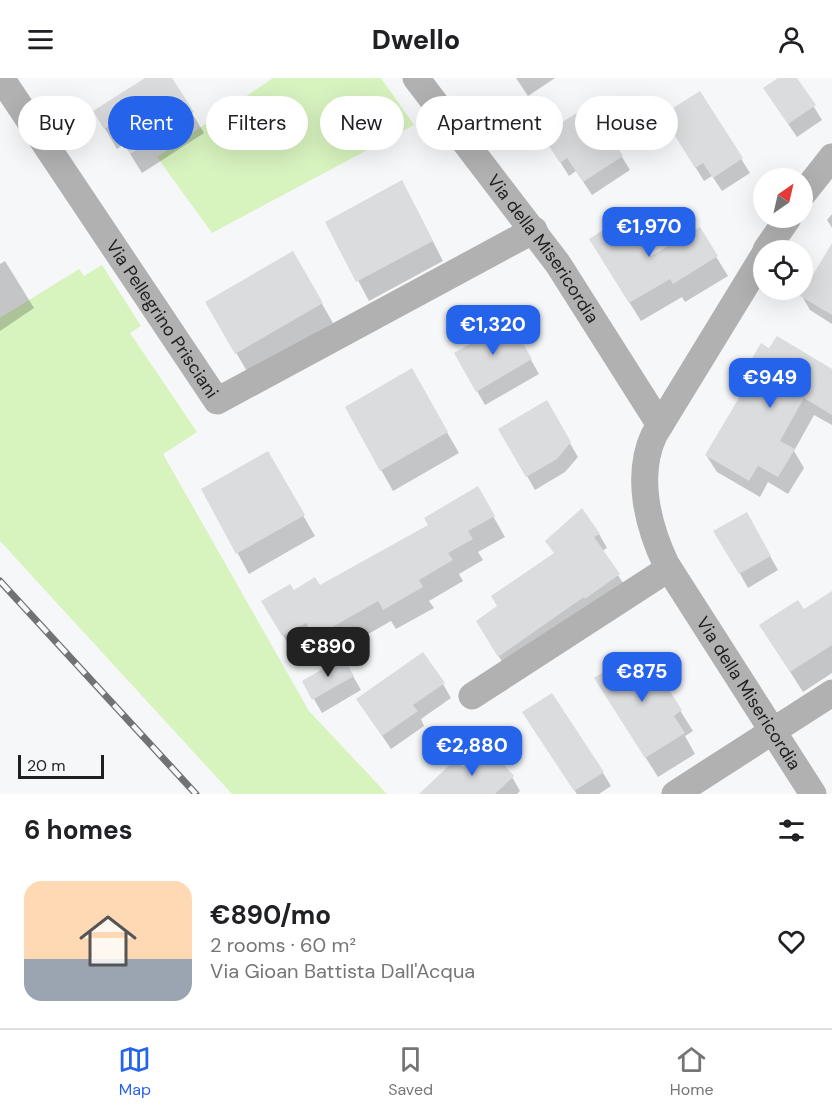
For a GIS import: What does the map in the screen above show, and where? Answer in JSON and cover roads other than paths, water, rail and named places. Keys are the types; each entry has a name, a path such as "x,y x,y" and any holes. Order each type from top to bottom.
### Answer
{"street":[{"name":"Via della Misericordia","path":"416,78 534,230 574,287 660,425"},
{"name":"Via Pellegrino Prisciani","path":"7,84 217,401 534,230"},
{"path":"813,181 832,157"},
{"name":"Via della Misericordia","path":"753,273 649,445 645,480 651,521 668,569 813,794"},
{"path":"472,696 668,569"},
{"path":"675,794 832,693"}],"railway":[{"path":"0,581 196,794"}]}
